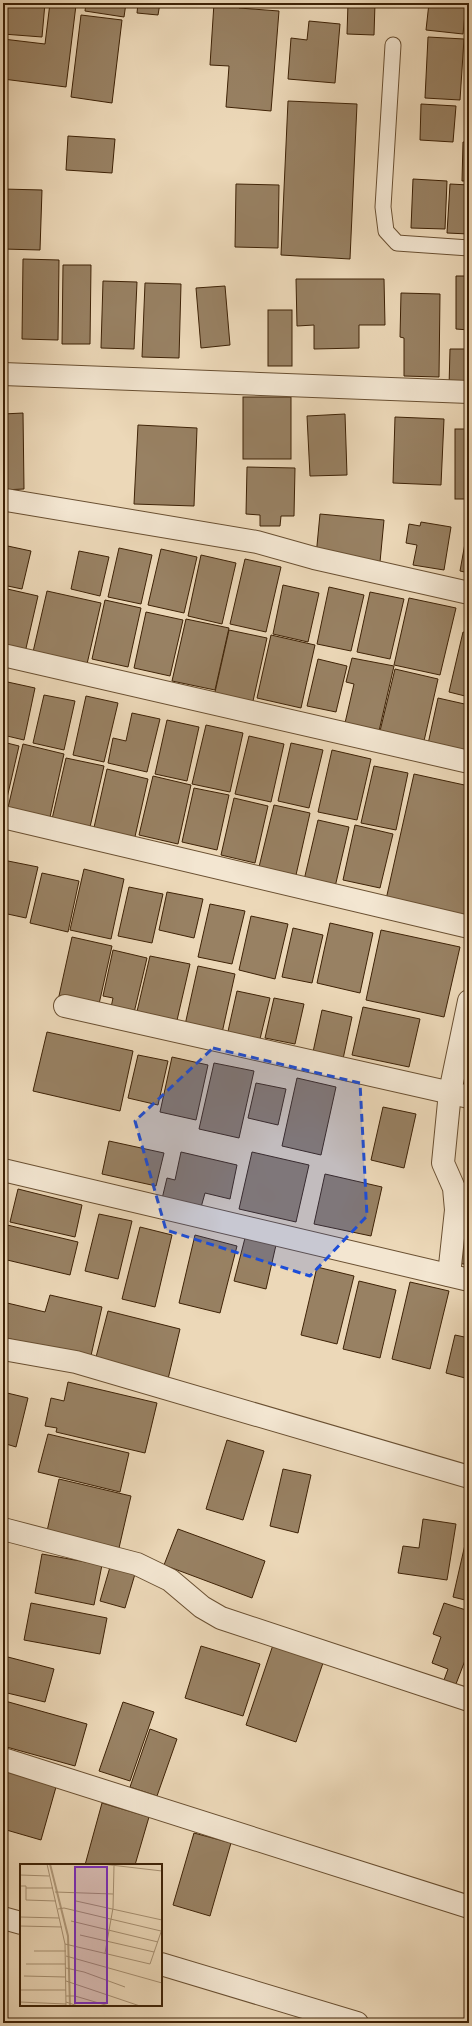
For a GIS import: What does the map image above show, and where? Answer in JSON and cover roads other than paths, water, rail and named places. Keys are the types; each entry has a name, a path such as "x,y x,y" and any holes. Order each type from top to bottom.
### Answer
{"street":[{"path":"3,374 469,392"},
{"path":"6,500 257,542 314,558 469,593"},
{"path":"3,655 469,762"},
{"path":"3,816 469,927"},
{"path":"3,1170 459,1277 454,1188 443,1163 460,1094 469,1001"},
{"path":"65,1006 460,1094"},
{"path":"3,1349 76,1362 469,1477"},
{"path":"3,1529 137,1564 170,1580 202,1607 221,1618 469,1700"},
{"path":"3,1758 469,1907"},
{"path":"3,1918 20,1923"},
{"path":"162,1964 357,2023"}],"lane":[{"path":"393,45 383,207 386,231 397,243 469,248"}]}
